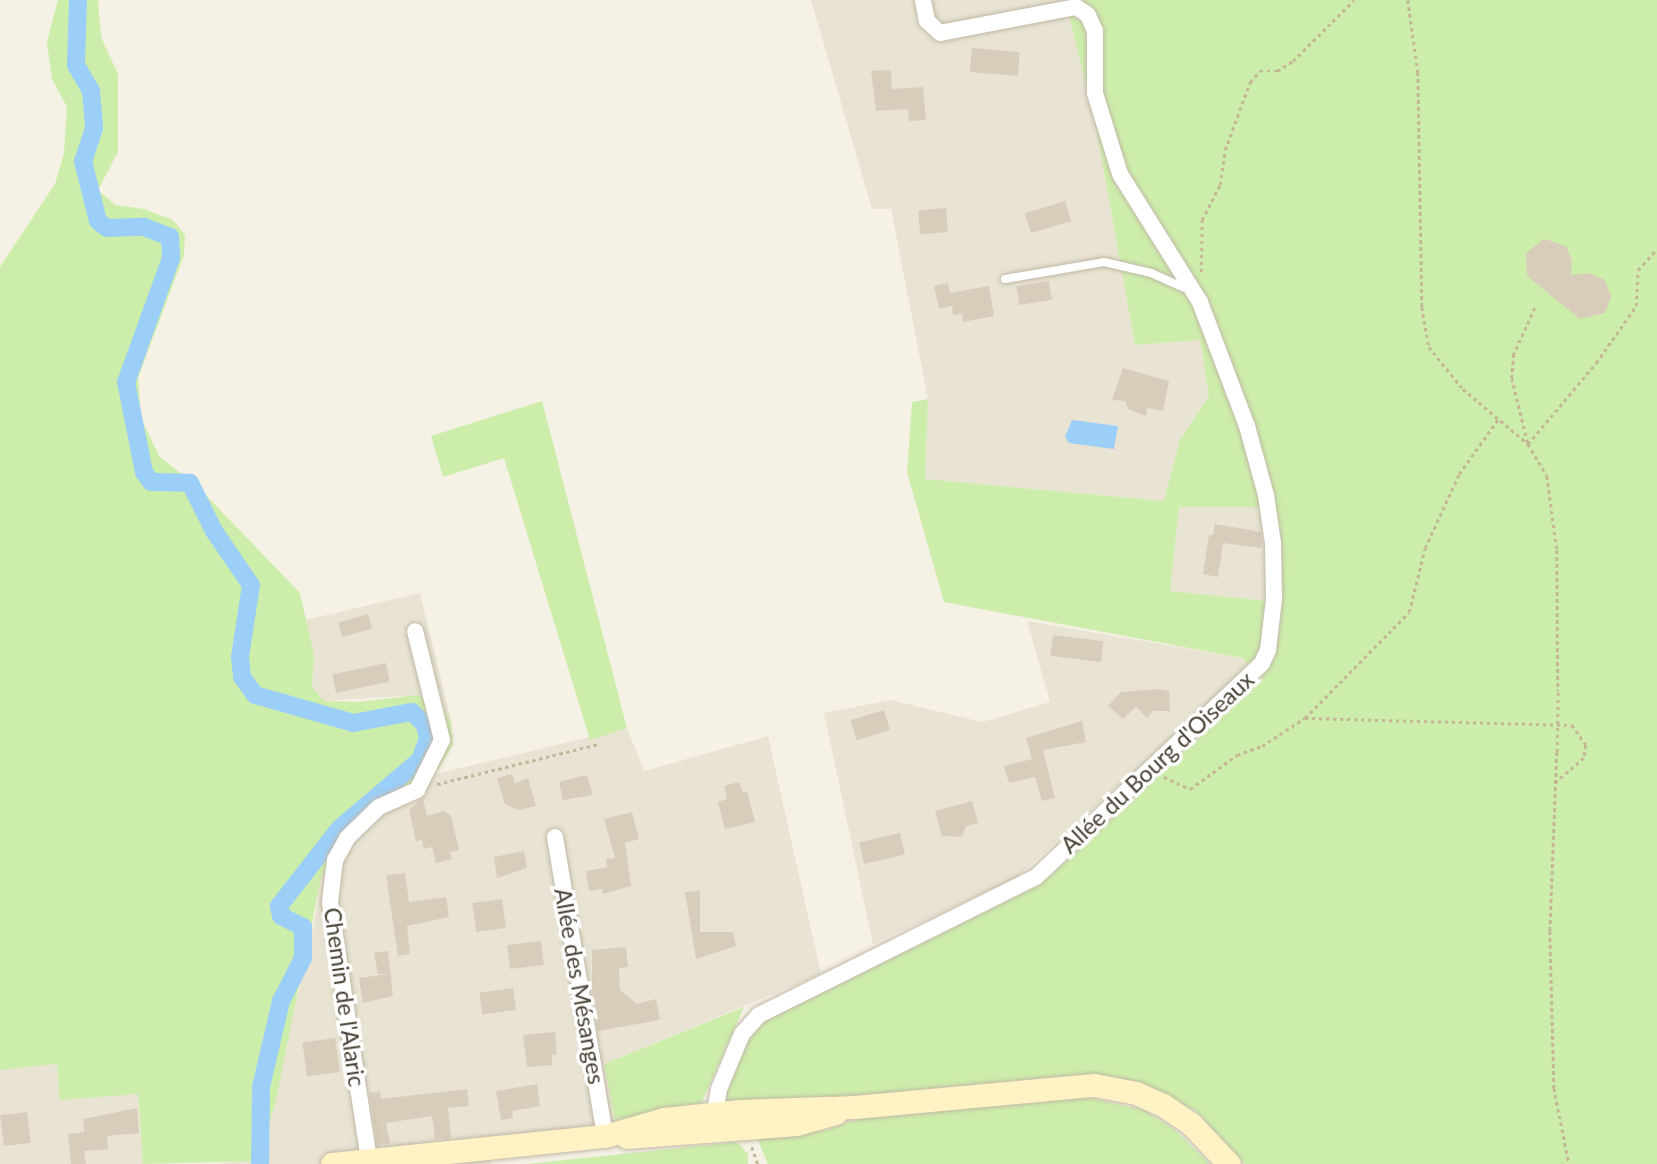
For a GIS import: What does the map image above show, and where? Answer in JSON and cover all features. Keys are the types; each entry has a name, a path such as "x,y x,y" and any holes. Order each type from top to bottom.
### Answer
{"street":[{"name":"Allée du Bourg d'Oiseaux","path":"713,1123 719,1089 742,1034 758,1015 1036,877 1262,663 1272,622 1273,543 1266,495 1247,426 1200,302 1120,174 1095,93 1096,32 1088,15 1076,7 940,33 927,21 923,0"},
{"path":"415,632 442,740 417,790"},
{"name":"Chemin de l'Alaric","path":"383,1160 330,902 335,860 348,838 379,807 417,790"},
{"name":"Allée des Mésanges","path":"555,837 605,1136"},
{"path":"332,1164 422,1159 605,1136 664,1119 713,1123 800,1105 855,1107 1094,1085 1136,1093 1163,1105 1191,1125 1229,1164"}],"lane":[{"path":"1005,279 1104,262 1179,283 1200,302"}],"path":[{"path":"1200,302 1202,219 1220,185 1225,150 1250,82 1260,71 1277,71 1293,61 1354,0"},
{"path":"1408,0 1418,72 1422,307 1429,347 1464,388 1528,444"},
{"path":"1528,444 1597,363 1636,306 1638,270 1657,249"},
{"path":"1535,308 1514,354 1512,378 1528,444 1547,476 1557,550 1557,752 1550,931 1554,1088 1569,1164"},
{"path":"1144,777 1162,776 1190,789 1237,755 1262,746 1305,718 1409,612 1425,548 1459,474 1499,418"},
{"path":"1305,718 1572,725 1586,745 1584,758 1555,783"},
{"path":"417,790 599,744"}],"shaded area":[{"path":"811,0 1065,0 1094,116 1135,345 1200,340 1209,396 1180,440 1164,501 925,479 928,399 891,209 872,209"},
{"path":"1179,506 1264,507 1268,601 1170,591"},
{"path":"420,593 451,721 438,703 417,695 324,701 312,687 314,655 306,620"},
{"path":"1027,621 1242,658 1250,666 1016,878 873,944 824,713 891,700 982,722 1050,702"},
{"path":"627,728 644,771 768,736 821,974 604,1064 619,1143 489,1156 491,1164 215,1164 267,1158 265,1137 313,929 321,878 356,818 432,775"},
{"path":"57,1064 61,1099 138,1094 143,1164 0,1164 0,1070"}],"green space":[{"path":"58,0 98,0 101,37 118,74 118,152 98,190 115,205 144,209 173,220 185,235 184,255 138,378 141,418 159,456 200,489 300,593 314,655 312,687 324,701 359,702 417,695 438,703 451,721 453,745 440,766 432,775 356,818 321,878 276,1100 265,1137 253,1135 254,1161 143,1164 138,1094 60,1100 57,1064 0,1070 0,267 55,184 64,153 67,107 52,79 47,42"},
{"path":"1065,0 1657,0 1657,1164 1245,1164 1196,1111 1155,1090 1107,1076 1066,1076 727,1108 727,1092 751,1031 767,1018 1048,878 1263,679 1242,658 944,602 907,472 912,402 928,399 925,479 1164,501 1180,440 1209,396 1200,340 1135,345 1094,116","holes":["1179,507 1264,507 1268,601 1170,591"]},
{"path":"542,401 627,728 590,740 504,458 443,477 431,436"},
{"path":"744,1007 700,1106 615,1120 604,1064"},
{"path":"1077,1095 1144,1110 1174,1129 1210,1164 768,1164 757,1138 827,1130 860,1118"},
{"path":"737,1142 748,1154 748,1164 526,1164"}],"water":[{"path":"1072,420 1118,426 1114,449 1069,443 1065,437"}],"building":[{"path":"972,48 1020,52 1018,76 970,72"},
{"path":"891,70 892,89 923,87 926,120 909,121 908,109 876,111 871,71"},
{"path":"1065,201 1071,221 1031,233 1025,213"},
{"path":"946,208 948,232 920,234 918,210"},
{"path":"1544,239 1566,246 1572,261 1571,275 1589,273 1605,280 1611,297 1605,313 1580,319 1527,276 1526,253"},
{"path":"1049,281 1052,300 1019,305 1016,286"},
{"path":"948,283 950,293 989,286 994,316 963,322 962,314 953,315 952,306 939,309 934,286"},
{"path":"1123,368 1169,381 1163,411 1147,408 1146,416 1128,409 1125,401 1112,400"},
{"path":"1215,524 1261,532 1262,542 1261,548 1223,543 1218,577 1203,574 1209,535 1213,535"},
{"path":"368,614 372,628 342,637 338,623"},
{"path":"1053,635 1104,641 1101,662 1050,656"},
{"path":"386,663 390,682 336,693 332,674"},
{"path":"1157,689 1169,691 1170,711 1153,711 1147,718 1136,707 1123,719 1108,706 1121,692"},
{"path":"884,710 890,730 857,740 851,720"},
{"path":"1082,721 1086,742 1043,750 1055,798 1042,801 1035,777 1009,783 1004,766 1032,759 1026,738"},
{"path":"512,774 515,783 528,778 536,806 519,810 505,804 497,778"},
{"path":"587,775 593,795 563,800 559,782"},
{"path":"739,782 743,792 747,791 755,822 725,829 718,802 727,799 724,786"},
{"path":"423,798 427,816 444,811 451,816 459,850 450,852 452,859 436,863 432,847 424,849 422,840 416,841 409,810"},
{"path":"972,801 978,823 966,826 962,837 942,836 935,811"},
{"path":"632,812 639,839 625,843 631,886 603,894 602,889 589,891 586,871 607,867 606,859 615,858 604,819"},
{"path":"900,833 905,854 864,864 859,842"},
{"path":"524,851 527,868 497,878 494,857"},
{"path":"405,873 409,902 446,897 449,917 407,926 410,954 398,956 386,875"},
{"path":"700,891 700,932 733,932 736,946 696,959 685,892"},
{"path":"502,899 506,928 476,932 472,903"},
{"path":"541,941 544,965 510,969 507,945"},
{"path":"626,947 628,967 619,968 620,990 637,1004 656,999 660,1020 598,1031 592,992 592,950"},
{"path":"388,951 393,996 363,1003 359,978 389,974 378,974 374,953"},
{"path":"513,988 516,1010 482,1015 479,993"},
{"path":"555,1032 557,1054 552,1055 552,1065 527,1067 523,1035"},
{"path":"335,1038 340,1072 307,1076 302,1043"},
{"path":"537,1084 540,1106 512,1111 513,1118 501,1120 496,1091"},
{"path":"467,1089 469,1106 448,1108 451,1138 435,1139 432,1116 386,1123 390,1144 377,1145 370,1093 380,1091 381,1099"},
{"path":"137,1108 139,1133 107,1136 108,1149 84,1151 86,1164 71,1164 68,1134 84,1132 83,1119"},
{"path":"27,1112 31,1143 4,1146 0,1115"}],"waterway":[{"path":"78,0 76,65 91,91 94,128 83,161 98,221 107,228 144,227 170,237 171,258 126,382 144,472 151,482 190,483 214,531 251,585 240,657 242,677 255,695 353,723 412,712 425,725 428,739 420,760 339,829 279,906 281,916 303,927 303,958 281,1001 261,1087 260,1164"}]}
